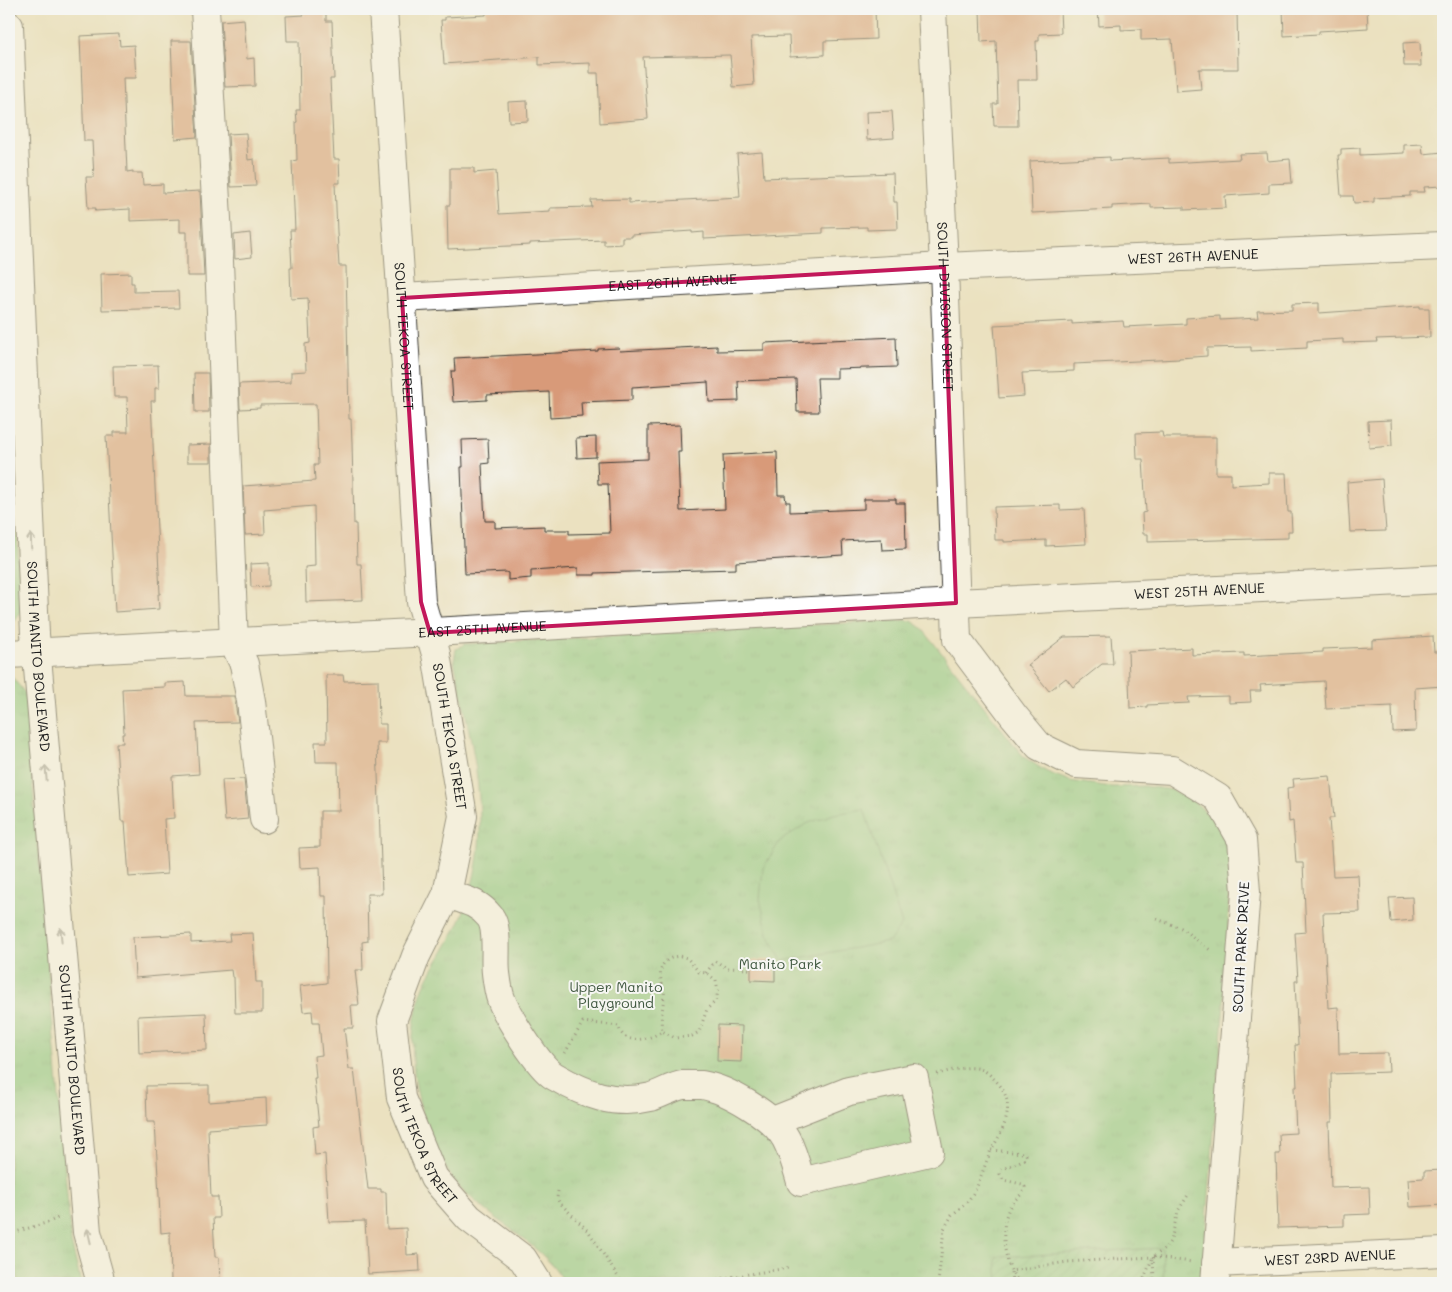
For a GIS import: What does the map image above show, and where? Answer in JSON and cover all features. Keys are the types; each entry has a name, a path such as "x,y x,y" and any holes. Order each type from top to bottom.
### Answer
{"street":[{"path":"205,9 218,236 234,643 244,664 251,701 264,819"},
{"name":"SOUTH TEKOA STREET","path":"383,9 421,602 438,663 463,816 447,894 416,956 392,1021 401,1098 434,1178 469,1218 523,1260 538,1283"},
{"name":"SOUTH DIVISION STREET","path":"932,9 944,267 956,603"},
{"name":"SOUTH MANITO BOULEVARD","path":"9,26 36,653 87,1232 101,1283"},
{"name":"WEST 26TH AVENUE","path":"944,267 1443,246"},
{"name":"EAST 26TH AVENUE","path":"402,298 944,267"},
{"name":"WEST 25TH AVENUE","path":"956,603 1443,579"},
{"name":"EAST 25TH AVENUE","path":"9,654 956,603"},
{"name":"SOUTH PARK DRIVE","path":"956,603 957,640 1039,746 1076,764 1172,770 1218,798 1242,840 1246,900 1216,1273"},
{"path":"447,894 476,903 491,918 495,936 495,972 501,999 526,1046 552,1075 593,1096 619,1100 662,1094 680,1085 702,1085 720,1091 773,1121 786,1138 801,1182 929,1152 914,1078 849,1091 773,1121"},
{"name":"WEST 23RD AVENUE","path":"1216,1273 1443,1252"}],"path":[{"path":"1158,919 1181,928 1210,950"},
{"path":"680,956 687,958 699,972 706,973 716,980 718,991 716,1001 707,1009 699,1032 692,1036 675,1038 662,1031 660,1021 664,992 660,978 661,968 664,961 672,957 680,956"},
{"path":"706,973 715,961 727,968 751,969"},
{"path":"552,1075 583,1022 619,1026 619,1032 624,1037 645,1040 655,1037 662,1031"},
{"path":"914,1078 969,1067 984,1070 998,1083 1008,1099 1007,1119 1003,1132 991,1150 976,1189 968,1201 952,1215 944,1229 938,1283"},
{"path":"991,1150 1023,1153 1026,1155 1025,1159 1001,1170 1000,1174 1003,1180 1022,1184 1025,1187 1023,1194 1012,1204 1007,1214 1004,1232 1012,1283"},
{"path":"558,1191 557,1198 559,1202 589,1232 622,1283"},
{"path":"1142,1283 1153,1257 1166,1248 1171,1240 1178,1212 1188,1195"},
{"path":"9,1234 49,1222 64,1215"},
{"path":"1011,1271 1067,1262 1153,1257 1216,1273"},
{"path":"1153,1257 1154,1283"},
{"path":"698,1283 788,1268"},
{"path":"1011,1271 1020,1283"}],"highlighted area":[{"path":"944,267 956,603 430,633 421,602 402,298"}],"green space":[{"path":"9,366 21,611 9,626"},
{"name":"Manito Park","path":"912,621 921,627 1024,757 1047,772 1070,781 1112,787 1144,786 1173,790 1195,802 1211,817 1224,837 1230,857 1227,965 1202,1283 565,1283 554,1267 541,1254 476,1202 457,1184 444,1164 433,1141 417,1093 414,1075 413,1038 418,1003 426,981 451,939 463,913 472,886 479,850 480,823 476,768 454,660 456,649 465,644"},
{"path":"9,677 12,677 25,693 71,1242 81,1283 19,1283 9,1229"},
{"path":"864,809 902,924 889,942 782,961 768,934 760,899 763,868 780,841 806,824 834,814"},
{"path":"1162,1248 1164,1283 998,1283 996,1257"}],"building":[{"path":"304,9 326,9 326,21 332,21 334,79 330,79 334,159 339,159 340,183 335,183 337,232 339,266 346,266 349,419 351,419 354,524 356,524 357,564 361,564 363,600 306,602 305,567 315,566 314,506 264,510 265,534 245,535 243,486 315,481 314,465 318,465 316,404 260,405 260,408 240,409 239,384 291,382 291,372 306,371 305,344 310,343 308,298 291,299 290,268 292,268 290,230 295,230 292,161 297,160 296,110 300,110 299,41 287,41 286,16 304,15"},
{"path":"486,9 660,9 660,11 875,9 876,39 824,41 824,55 790,57 789,36 751,37 754,85 733,87 730,55 643,57 648,119 600,123 598,73 590,73 590,63 539,65 539,57 444,64 441,20 445,20 445,17 486,15"},
{"path":"980,9 1060,9 1061,33 1039,34 1039,41 1036,41 1037,80 1017,80 1018,126 994,126 993,104 998,104 996,41 981,42"},
{"path":"1098,9 1237,9 1238,69 1199,69 1201,89 1176,91 1172,39 1141,40 1141,29 1121,30 1121,25 1099,26"},
{"path":"1283,9 1367,9 1368,28 1319,31 1319,34 1284,36"},
{"path":"244,19 247,59 254,58 255,86 225,87 221,21"},
{"path":"119,34 120,46 134,45 136,78 123,78 127,172 142,173 143,185 163,184 163,193 200,191 204,276 187,276 187,232 180,232 180,219 130,221 130,209 95,211 96,208 88,208 86,177 94,177 92,141 84,141 80,36"},
{"path":"171,41 191,41 197,137 175,139"},
{"path":"1420,42 1421,66 1404,66 1403,43"},
{"path":"527,101 528,121 509,122 508,102"},
{"path":"892,111 894,138 867,140 866,112"},
{"path":"246,133 248,160 254,159 256,186 231,187 228,134"},
{"path":"1422,144 1423,154 1443,152 1443,186 1424,187 1425,192 1410,192 1410,196 1374,198 1374,202 1354,203 1353,196 1341,196 1338,155 1341,155 1341,149 1360,148 1360,155 1404,153 1404,145"},
{"path":"762,152 764,178 893,173 894,202 897,202 898,229 867,230 867,227 823,228 823,233 704,239 704,232 692,233 692,231 631,235 631,237 622,237 622,244 604,245 604,240 448,249 447,205 450,205 450,168 474,168 474,173 496,171 499,214 550,211 550,208 592,207 591,200 629,199 629,203 740,197 737,154"},
{"path":"1267,153 1268,161 1290,159 1292,183 1269,184 1269,193 1225,196 1226,208 1184,210 1184,207 1151,208 1151,204 1112,206 1112,209 1032,213 1030,161 1110,157 1110,161 1169,158 1169,163 1240,159 1239,154"},
{"path":"250,233 252,257 235,259 234,235"},
{"path":"131,273 131,283 134,283 134,292 178,291 179,308 102,310 101,274"},
{"path":"1319,303 1319,313 1420,306 1420,308 1429,308 1430,337 1376,339 1377,342 1343,343 1343,339 1307,341 1307,348 1251,351 1251,347 1207,348 1207,356 1074,364 1074,371 1022,373 1024,396 999,398 994,325 1072,321 1072,324 1123,321 1124,327 1186,324 1186,318 1220,316 1220,320 1258,318 1257,311 1292,310 1292,304"},
{"path":"896,337 897,367 837,369 837,378 817,378 819,412 797,412 796,379 738,381 739,401 709,402 708,382 632,387 632,400 581,402 582,416 550,418 549,392 487,395 487,400 453,402 451,371 455,371 454,358 598,351 598,349 619,348 620,351 717,346 717,351 764,350 764,343"},
{"path":"158,365 159,388 155,388 155,401 151,401 160,594 158,594 159,609 115,612 106,436 114,436 114,432 128,432 127,397 114,397 113,366"},
{"path":"194,373 208,373 209,412 195,412"},
{"path":"1391,420 1392,446 1369,448 1368,421"},
{"path":"680,425 681,452 678,452 680,511 725,509 723,455 777,452 778,495 785,495 786,502 790,502 790,512 864,509 864,499 896,499 896,503 905,503 906,549 882,550 881,539 842,541 843,555 736,562 736,569 578,575 578,568 531,571 531,578 508,580 508,573 506,572 465,574 461,467 463,467 462,440 488,439 489,463 482,464 485,521 495,521 495,528 544,526 544,530 569,530 569,534 610,533 608,484 598,484 597,461 648,459 648,426"},
{"path":"1162,432 1163,437 1216,437 1216,474 1231,474 1231,485 1269,483 1269,473 1286,473 1288,512 1291,512 1292,531 1288,531 1288,538 1148,542 1148,534 1143,534 1142,513 1146,512 1143,459 1137,459 1136,433"},
{"path":"596,437 596,457 577,458 576,438"},
{"path":"211,444 211,462 187,462 187,445"},
{"path":"1382,479 1386,531 1350,532 1347,482"},
{"path":"1060,505 1060,510 1084,509 1086,544 1046,546 1046,540 1004,542 1004,540 995,540 994,507"},
{"path":"269,563 269,586 251,587 250,564"},
{"path":"1111,636 1113,664 1102,664 1073,687 1066,678 1049,691 1028,665 1064,637"},
{"path":"1433,636 1434,652 1443,652 1443,686 1415,688 1416,731 1393,732 1392,706 1326,709 1324,681 1260,685 1261,691 1250,691 1251,702 1229,703 1229,696 1188,697 1189,703 1147,705 1147,707 1130,708 1128,651 1192,648 1192,655 1244,653 1244,656 1323,652 1323,649 1372,647 1372,640"},
{"path":"326,675 343,675 344,681 378,680 379,724 386,724 386,743 377,743 382,894 367,894 368,941 362,942 363,970 355,970 359,1005 351,1005 353,1028 344,1028 349,1069 354,1069 368,1189 381,1189 381,1192 386,1192 387,1229 406,1228 407,1255 419,1254 420,1271 368,1274 365,1221 329,1222 325,1154 315,1155 313,1127 319,1126 314,1078 316,1078 314,1056 322,1055 319,1022 313,1022 312,1011 303,1012 300,986 327,983 326,896 321,896 320,867 300,868 299,848 320,847 320,811 339,811 338,762 316,762 315,742 327,742"},
{"path":"185,682 186,696 234,696 238,722 196,723 199,774 172,776 174,818 164,819 167,874 129,877 125,821 121,821 116,743 123,743 122,734 124,734 122,689 165,687 165,683"},
{"path":"1330,776 1334,818 1329,818 1333,876 1358,875 1360,912 1323,913 1328,1008 1338,1007 1339,1054 1388,1053 1389,1072 1331,1074 1332,1122 1329,1122 1331,1188 1369,1187 1370,1214 1344,1215 1344,1226 1278,1228 1276,1154 1280,1154 1279,1134 1296,1133 1294,1087 1297,1087 1295,1045 1298,1045 1295,981 1298,981 1295,933 1306,932 1303,863 1296,863 1293,821 1289,822 1287,788 1294,787 1293,779"},
{"path":"244,779 248,819 225,821 222,780"},
{"path":"1412,897 1413,920 1391,922 1389,898"},
{"path":"253,933 256,982 262,982 262,1013 235,1013 234,977 232,977 231,970 135,978 133,937 191,934 191,943 230,941 229,934"},
{"path":"751,960 775,960 775,981 751,980"},
{"path":"206,1013 207,1050 139,1053 138,1016"},
{"path":"718,1025 742,1026 741,1062 717,1061"},
{"path":"209,1085 209,1102 266,1098 267,1125 208,1129 211,1197 218,1197 219,1218 213,1218 215,1257 219,1257 220,1283 171,1283 170,1232 161,1233 155,1122 147,1122 146,1086"},
{"path":"1443,1170 1443,1205 1410,1207 1408,1179 1424,1178 1424,1171"}],"park label":[{"name":"Upper Manito Playground","path":"616,996"}]}
